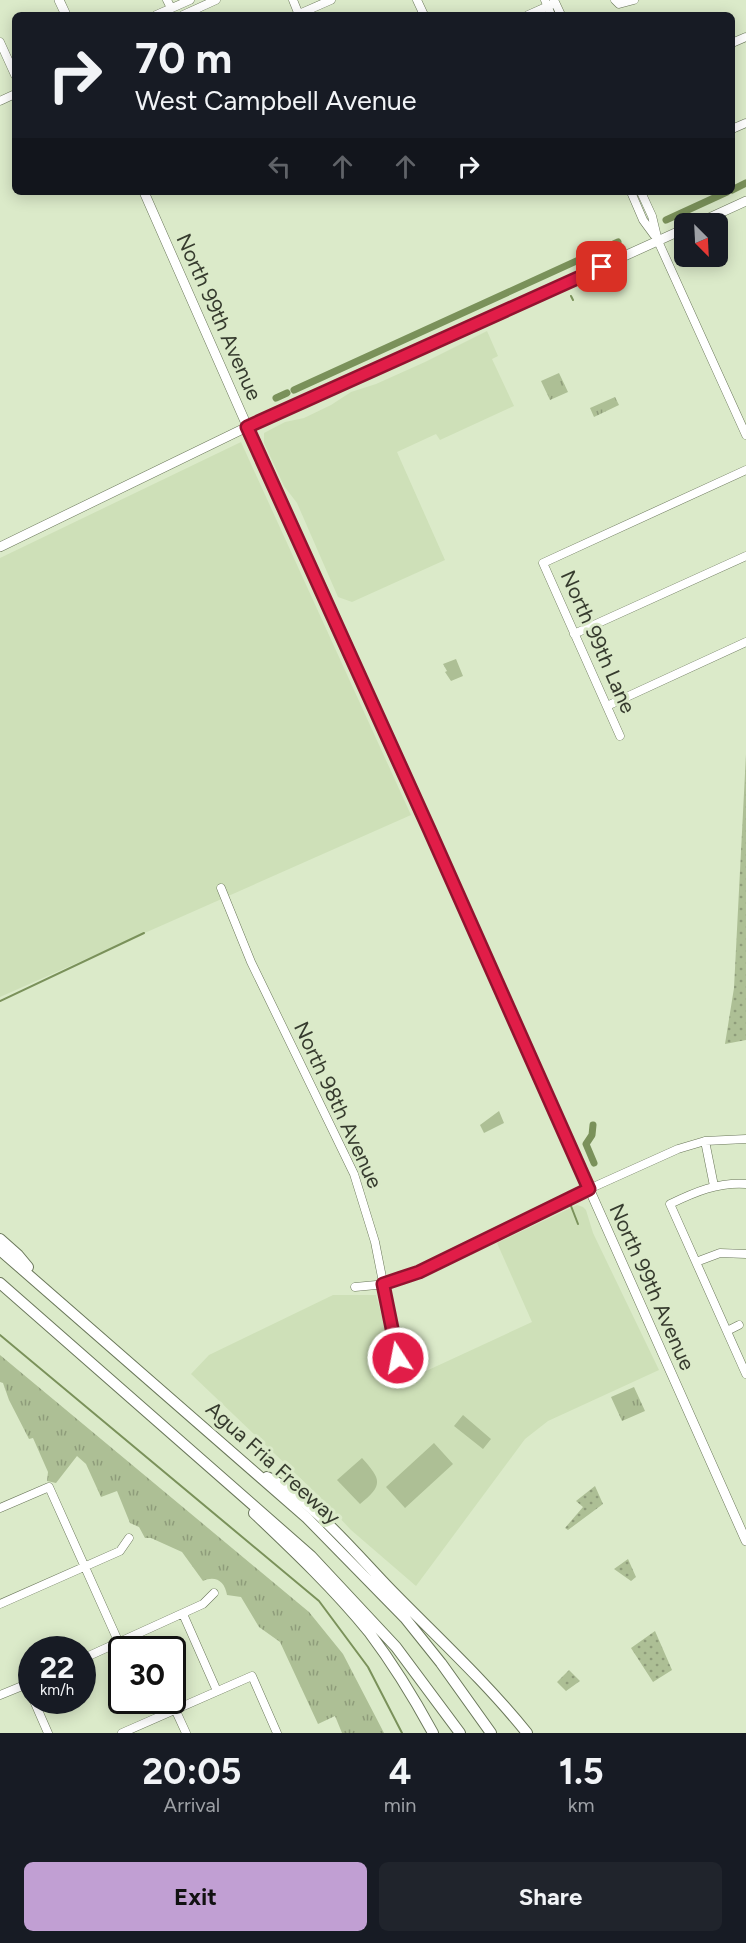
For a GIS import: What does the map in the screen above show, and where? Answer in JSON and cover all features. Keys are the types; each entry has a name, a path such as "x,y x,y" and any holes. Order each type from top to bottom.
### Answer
{"highway":[{"path":"0,1239 18,1255 48,1290"},
{"name":"Agua Fria Freeway","path":"0,1250 307,1518 405,1618 447,1671 491,1733"},
{"name":"Agua Fria Freeway","path":"0,1283 232,1484 311,1556 367,1613 421,1678 460,1733"},
{"path":"0,1289 27,1306"},
{"path":"253,1470 282,1484 316,1514 504,1705 527,1733"},
{"path":"232,1484 252,1511 321,1578 370,1633 402,1680 433,1733"}],"main road":[{"name":"North 99th Avenue","path":"145,195 746,1541"},
{"path":"720,213 746,201"},
{"path":"0,547 247,427 674,234"}],"street":[{"path":"167,0 171,8"},
{"path":"162,12 190,0"},
{"path":"190,12 216,0"},
{"path":"305,12 331,0"},
{"path":"617,2 634,0"},
{"path":"533,12 550,2"},
{"path":"0,42 12,68"},
{"path":"632,195 643,220 658,241"},
{"path":"642,195 652,216 658,241 746,435"},
{"name":"North 99th Lane","path":"620,736 543,563 746,470"},
{"path":"574,634 746,556"},
{"path":"607,706 746,642"},
{"name":"North 98th Avenue","path":"221,888 251,962 354,1174 375,1242 398,1358 390,1380"},
{"path":"355,1287 383,1284 419,1272 589,1189 678,1149 705,1141 746,1139"},
{"path":"705,1141 714,1186"},
{"path":"746,1184 714,1186 670,1204 746,1374"},
{"path":"696,1262 720,1253 746,1254"},
{"path":"727,1331 739,1325"},
{"path":"0,1508 49,1487 116,1636"},
{"path":"0,1604 120,1551 129,1538"},
{"path":"134,1636 203,1604 214,1593"},
{"path":"183,1614 218,1691"},
{"path":"186,1704 252,1676 277,1733"},
{"path":"0,1695 18,1688"},
{"path":"40,1714 48,1733"},
{"path":"122,1733 164,1714"},
{"path":"177,1714 186,1733"}],"shaded area":[{"path":"487,331 498,356 492,359 514,406 440,440 436,434 397,452 445,560 352,602 338,597 297,503 284,486 264,443 264,433 285,422 304,418 351,392 376,384"},
{"path":"241,442 411,815 0,997 0,558"},
{"path":"577,1205 586,1210 593,1233 659,1370 548,1421 525,1439 416,1586 351,1530 319,1496 191,1374 209,1355 333,1295 376,1295 393,1356 411,1378 532,1322 497,1243"}],"green space":[{"path":"559,373 568,392 550,400 541,381"},
{"path":"615,397 619,405 594,417 590,408"},
{"path":"456,659 463,676 451,681 443,664"},
{"path":"746,754 746,1040 725,1044 734,988"},
{"path":"499,1111 504,1123 484,1133 480,1125"},
{"path":"0,1355 309,1612 343,1654 384,1733 342,1733 335,1716 318,1724 280,1642 259,1627 241,1597 227,1595 219,1580 203,1581 182,1552 151,1538 145,1538 139,1527 130,1523 117,1491 101,1497 86,1464 77,1456 56,1483 47,1481 48,1472 33,1438 29,1439 3,1383 0,1382"},
{"path":"634,1387 645,1411 622,1421 611,1397"},
{"path":"463,1415 491,1439 483,1449 454,1426"},
{"path":"434,1443 453,1464 405,1508 386,1487"},
{"path":"362,1458 373,1471 377,1482 373,1492 360,1504 337,1480"},
{"path":"595,1486 603,1504 568,1530 565,1528 583,1507 576,1501"},
{"path":"628,1559 636,1577 631,1581 614,1569"},
{"path":"655,1631 672,1670 653,1682 631,1648"},
{"path":"569,1670 580,1681 566,1691 557,1682"}],"waterway":[{"path":"735,188 746,183"},
{"path":"666,220 720,195"},
{"path":"294,390 618,242"},
{"path":"617,279 620,273"},
{"path":"571,296 573,300"},
{"path":"276,398 287,393"},
{"path":"0,1001 144,933"},
{"path":"593,1125 592,1135 586,1144 594,1163"},
{"path":"571,1206 578,1224"},
{"path":"0,1335 319,1601 368,1667 402,1733"}],"route":[{"path":"398,1358 383,1284 419,1272 589,1189 247,427 602,267"}]}
